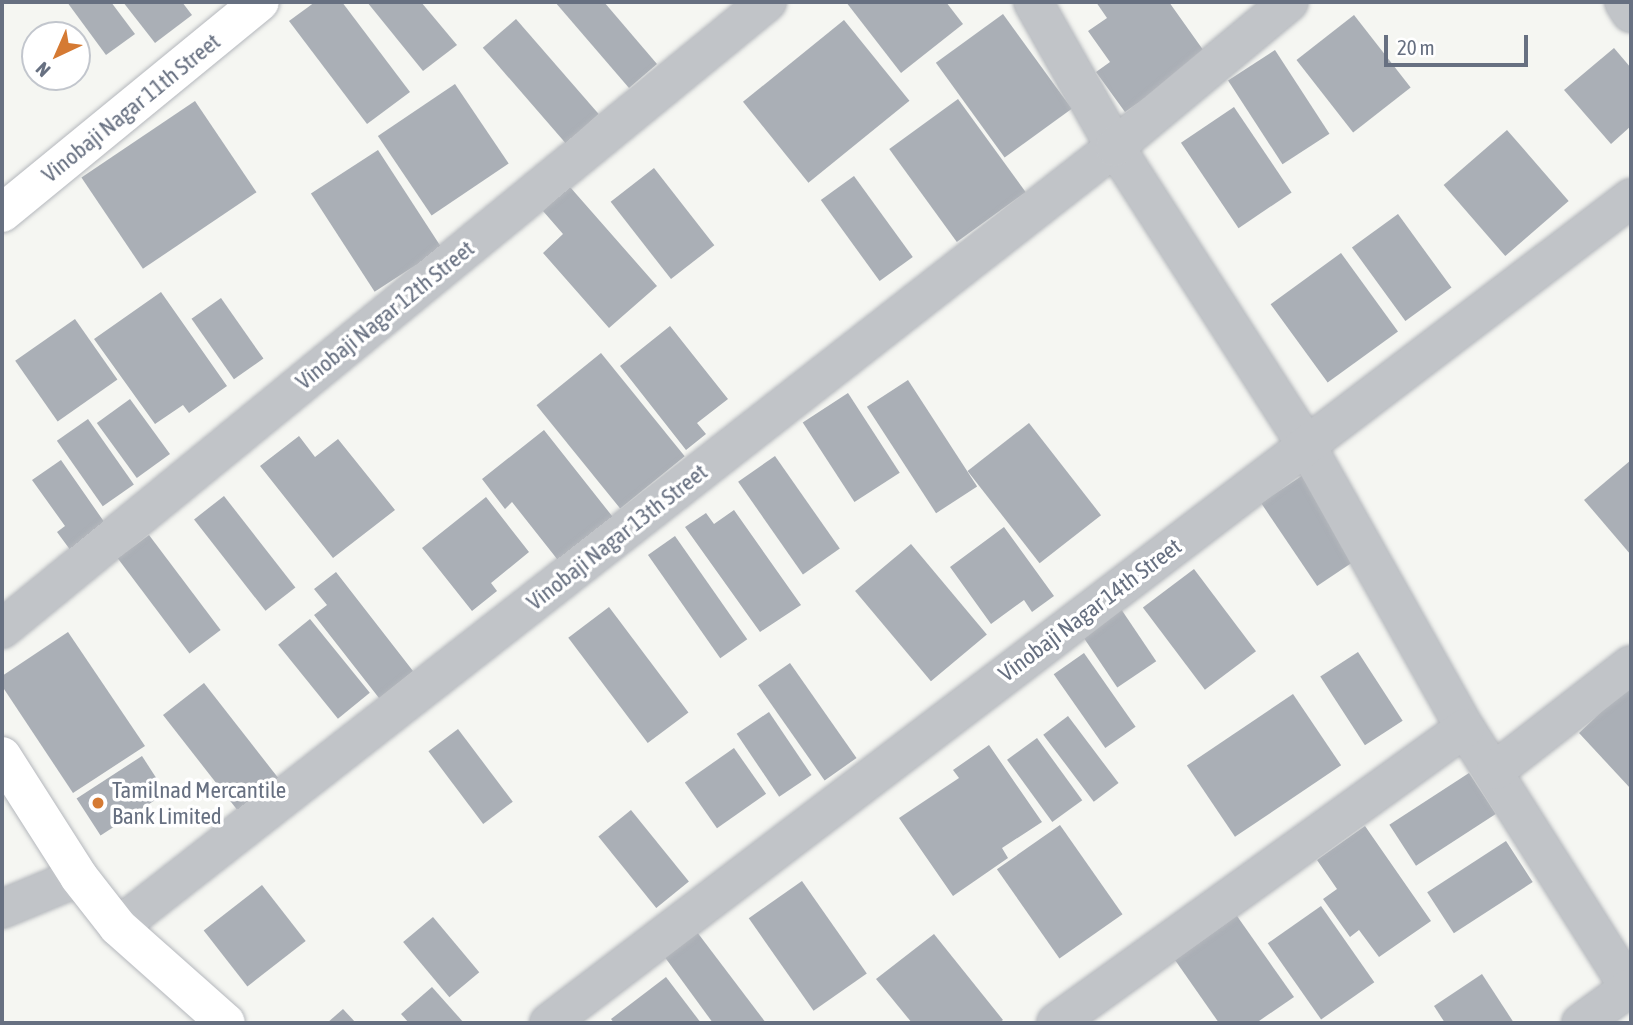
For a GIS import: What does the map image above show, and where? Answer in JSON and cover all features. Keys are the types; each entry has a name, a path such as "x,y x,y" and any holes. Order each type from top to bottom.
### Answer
{"street":[{"name":"Vinobaji Nagar 11th Street","path":"2,213 260,2"},
{"name":"Vinobaji Nagar 12th Street","path":"2,629 767,2"},
{"path":"1032,2 1115,147 1306,445 1465,728 1496,771 1630,989 1581,1023"},
{"name":"Vinobaji Nagar 13th Street","path":"118,927 1115,147 1289,2"},
{"path":"1624,2 1631,13"},
{"name":"Vinobaji Nagar 14th Street","path":"549,1023 1631,198"},
{"path":"1496,771 1631,665"},
{"path":"1056,1023 1465,728"},
{"path":"2,755 79,877 118,927 226,1023"},
{"path":"2,909 79,877"}],"building":[{"path":"67,2 111,2 135,34 106,55 91,35 91,21 81,21"},
{"path":"123,2 182,2 192,15 155,43"},
{"path":"315,2 342,2 410,92 367,124 289,21"},
{"path":"367,2 421,2 457,45 423,71"},
{"path":"555,2 604,2 657,64 629,88"},
{"path":"846,2 946,2 963,24 901,73"},
{"path":"1096,2 1169,2 1206,54 1125,112 1096,72 1110,62 1088,31 1107,18"},
{"path":"1003,14 1072,109 1005,157 936,63"},
{"path":"1354,15 1411,87 1353,132 1296,60"},
{"path":"516,19 599,114 565,143 483,48"},
{"path":"844,20 909,101 808,183 743,102"},
{"path":"1614,48 1631,68 1631,126 1611,144 1564,90"},
{"path":"1275,50 1329,134 1282,164 1228,80"},
{"path":"455,84 509,164 432,216 378,136"},
{"path":"958,99 1026,192 957,242 889,149"},
{"path":"195,101 257,192 143,269 81,178"},
{"path":"1234,107 1292,192 1239,228 1181,143"},
{"path":"1507,130 1569,201 1505,256 1444,185"},
{"path":"378,150 442,248 375,292 311,194"},
{"path":"654,168 714,245 671,279 611,202"},
{"path":"854,176 913,257 880,281 821,200"},
{"path":"570,187 657,286 609,328 543,253 563,234 543,211"},
{"path":"1398,214 1451,288 1405,321 1352,248"},
{"path":"1341,253 1398,331 1328,383 1271,304"},
{"path":"161,292 227,386 189,413 183,405 155,424 94,339"},
{"path":"221,298 263,359 234,379 192,319"},
{"path":"75,319 117,380 58,421 15,361"},
{"path":"670,326 728,399 697,423 706,434 686,450 620,366"},
{"path":"601,353 685,456 620,509 536,405"},
{"path":"908,380 977,487 936,513 867,407"},
{"path":"848,393 900,473 854,502 803,422"},
{"path":"130,399 170,454 137,478 97,423"},
{"path":"88,419 134,485 103,506 57,441"},
{"path":"1029,423 1101,515 1040,563 968,471"},
{"path":"544,430 616,521 561,564 512,502 505,509 482,479"},
{"path":"299,436 315,457 338,439 395,510 333,558 260,466"},
{"path":"775,456 840,549 803,574 738,482"},
{"path":"61,460 107,526 71,551 57,532 65,526 32,480"},
{"path":"1631,460 1631,555 1584,500"},
{"path":"1306,473 1362,556 1317,586 1261,503"},
{"path":"224,496 295,587 265,611 194,519"},
{"path":"486,497 529,552 491,583 497,591 472,611 422,548"},
{"path":"734,510 801,605 760,632 685,527 706,513 714,524"},
{"path":"1004,527 1054,596 1032,612 1024,600 991,624 950,567"},
{"path":"149,535 221,630 189,654 118,558"},
{"path":"675,536 747,639 720,658 648,555"},
{"path":"911,544 987,634 931,681 855,591"},
{"path":"1194,569 1256,651 1205,690 1143,608"},
{"path":"336,572 413,671 379,698 314,615 327,605 314,589"},
{"path":"609,607 688,712 648,743 568,638"},
{"path":"1121,609 1156,661 1117,688 1082,635"},
{"path":"310,619 370,693 338,719 278,645"},
{"path":"68,632 145,746 73,793 2,686 2,676"},
{"path":"1358,652 1403,721 1365,745 1320,677"},
{"path":"1084,653 1136,727 1105,748 1054,674"},
{"path":"790,663 857,758 825,780 758,685"},
{"path":"204,683 282,783 241,815 163,715"},
{"path":"1631,684 1631,789 1579,733"},
{"path":"1293,694 1341,765 1235,837 1187,766"},
{"path":"769,712 811,775 779,797 737,734"},
{"path":"1068,716 1119,783 1094,802 1043,735"},
{"path":"458,729 513,802 483,824 428,751"},
{"path":"1037,738 1082,800 1052,822 1007,760"},
{"path":"989,745 1042,822 1002,848 1008,858 953,896 899,818 959,778 953,770"},
{"path":"734,748 766,794 717,828 685,782"},
{"path":"142,756 166,793 101,835 77,798"},
{"path":"1469,773 1496,814 1416,866 1389,825"},
{"path":"631,810 689,881 656,908 598,836"},
{"path":"1060,825 1123,914 1059,958 997,869"},
{"path":"1365,826 1431,921 1379,957 1359,930 1350,937 1323,899 1337,889 1317,860"},
{"path":"1506,841 1533,882 1454,933 1427,892"},
{"path":"802,881 867,974 814,1011 749,918"},
{"path":"262,885 306,941 247,987 204,931"},
{"path":"1321,906 1374,982 1321,1019 1268,943"},
{"path":"1237,916 1294,997 1256,1023 1219,1023 1175,960"},
{"path":"433,917 479,972 449,997 403,942"},
{"path":"697,932 766,1023 713,1023 664,956"},
{"path":"934,934 1003,1020 999,1023 912,1023 876,979"},
{"path":"1482,974 1514,1023 1445,1023 1434,1006"},
{"path":"666,977 701,1023 614,1023 611,1019"},
{"path":"432,987 464,1023 409,1023 401,1014"},
{"path":"343,1009 356,1023 327,1023"}],"place":[{"name":"Tamilnad Mercantile Bank Limited","path":"98,803"}]}
